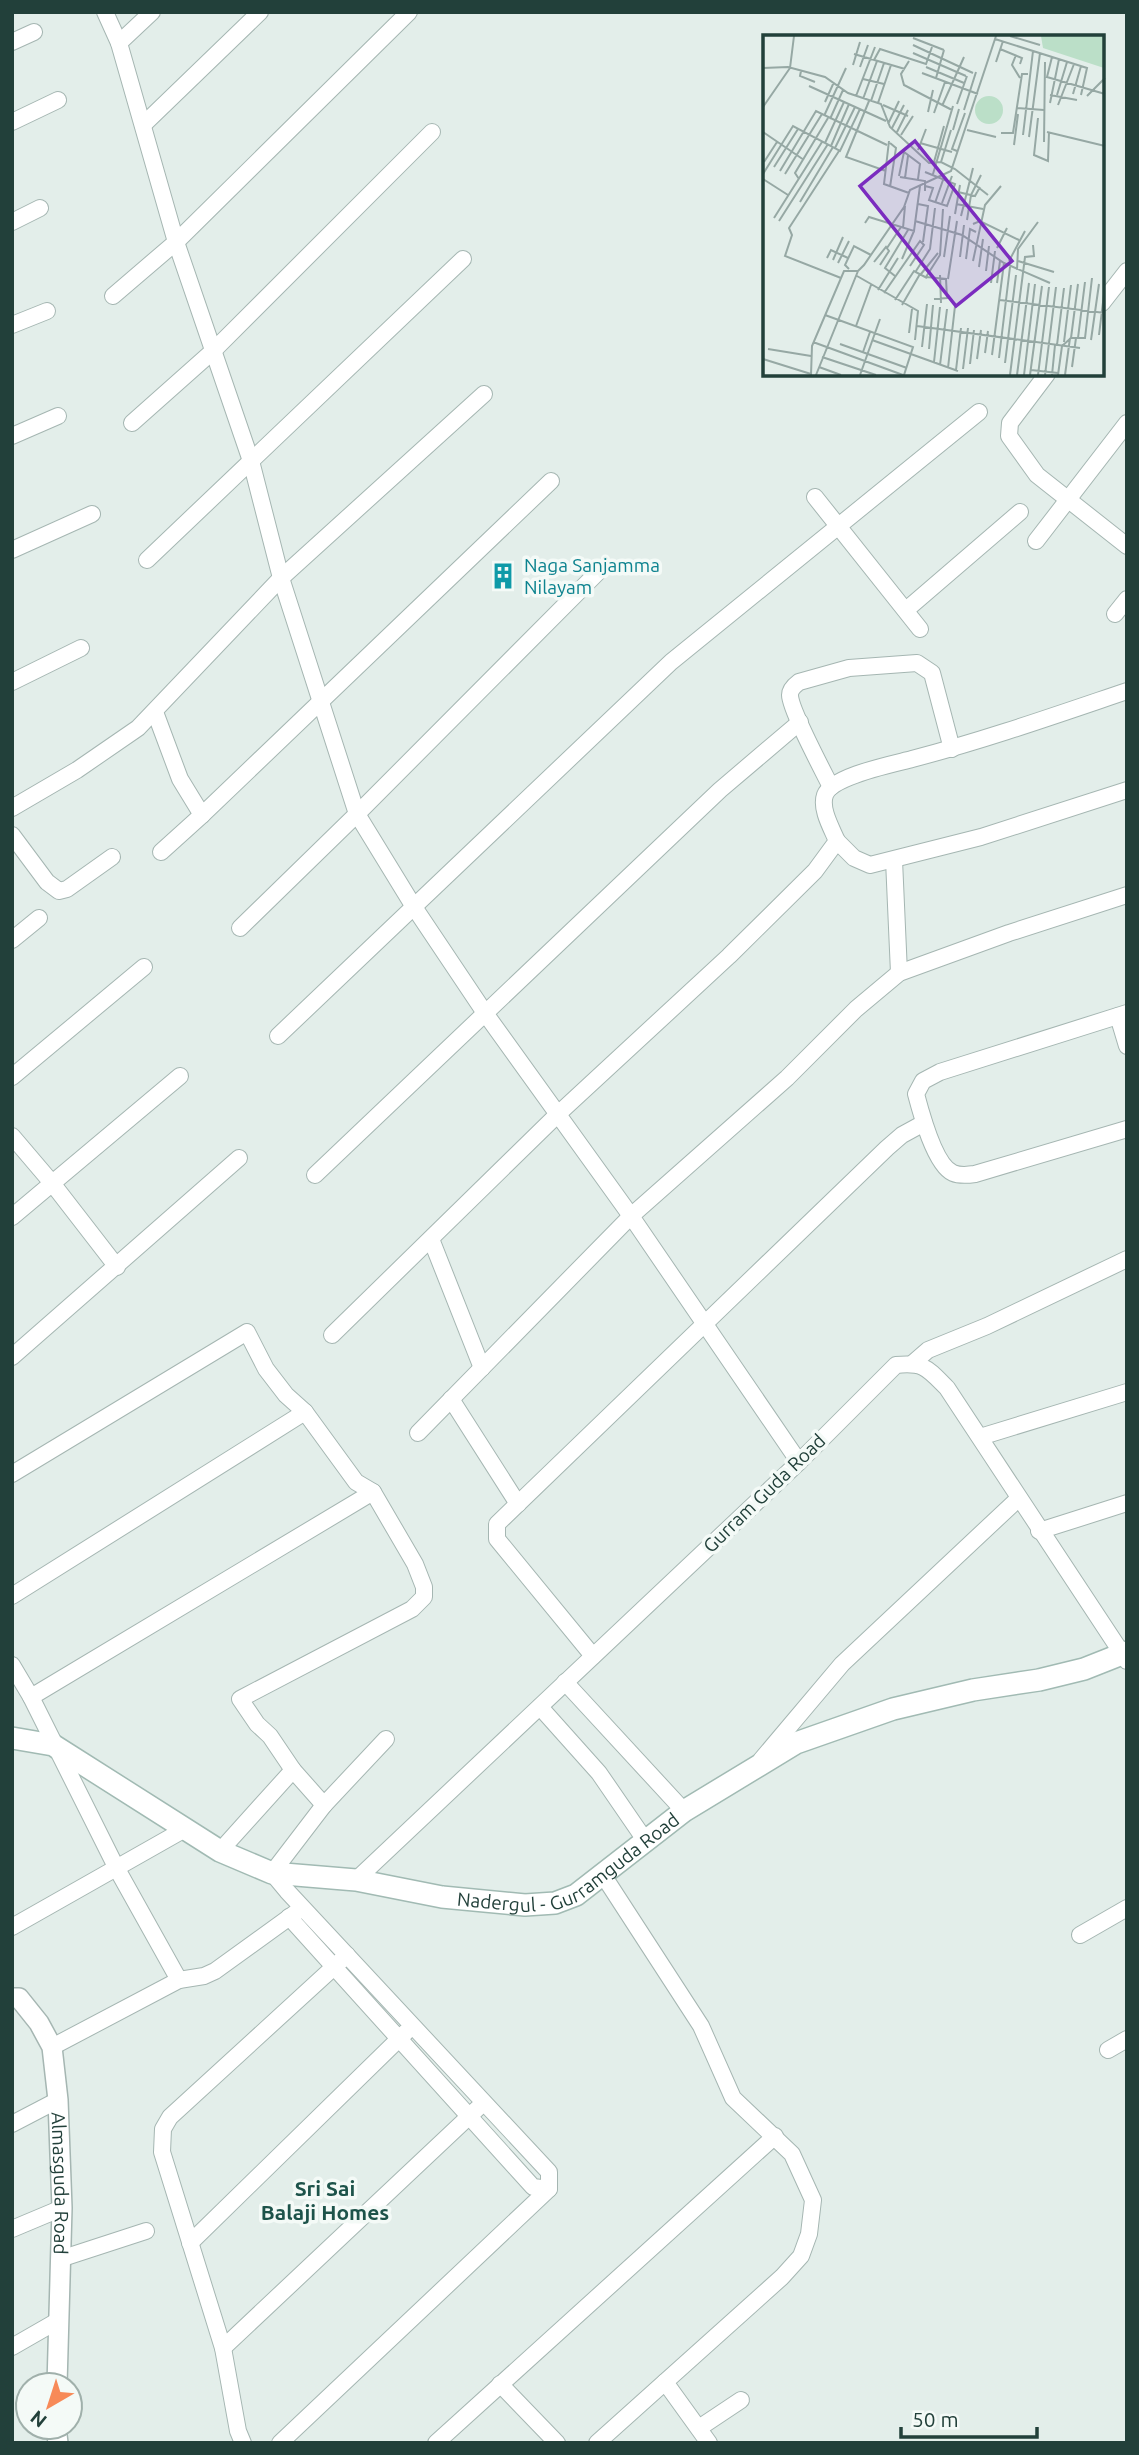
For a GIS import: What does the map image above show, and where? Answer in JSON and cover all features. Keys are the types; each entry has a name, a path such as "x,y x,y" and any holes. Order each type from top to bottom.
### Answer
{"main road":[{"name":"Nadergul - Gurramguda Road","path":"12,1738 54,1745 220,1851 272,1873 356,1880 442,1897 526,1905 555,1903 576,1895 684,1811 796,1743 893,1709 973,1690 1038,1680 1125,1656"}],"street":[{"path":"106,12 119,43 176,242 251,461 281,578 357,814 414,907 485,1013 631,1216 799,1462"},
{"path":"119,43 152,12"},
{"path":"143,125 260,12"},
{"path":"113,296 176,242 409,12"},
{"path":"12,42 34,32"},
{"path":"12,122 58,100"},
{"path":"132,423 213,351 432,132"},
{"path":"12,222 40,208"},
{"path":"147,560 463,258"},
{"path":"1104,300 1127,271"},
{"path":"12,326 47,311"},
{"path":"1045,376 1010,423 1009,436 1037,475 1127,545"},
{"path":"12,808 77,771 138,728 281,578 484,394"},
{"path":"278,1036 671,662 979,412"},
{"path":"12,436 58,416"},
{"path":"1036,541 1127,423"},
{"path":"161,852 202,816 551,481"},
{"path":"815,497 920,629"},
{"path":"906,611 1020,512"},
{"path":"12,550 92,514"},
{"path":"240,928 599,571"},
{"path":"1115,614 1127,599"},
{"path":"12,682 81,648"},
{"path":"831,787 790,695 799,682 849,668 917,663 932,673 952,749"},
{"path":"1127,691 952,749 841,780 831,787 825,796 825,809 837,841 854,858 870,865 981,837 1127,790"},
{"path":"155,712 180,779 202,816"},
{"path":"315,1175 720,790 800,722"},
{"path":"12,835 47,882 59,891 68,889 112,857"},
{"path":"332,1335 557,1115 729,956 816,871 837,841"},
{"path":"894,860 899,973"},
{"path":"418,1433 631,1216 787,1078 856,1009 899,973 1009,933 1127,895"},
{"path":"12,940 39,918"},
{"path":"12,1077 144,967"},
{"path":"1127,1046 1122,1014 931,1075 919,1086 916,1094 924,1123 944,1166 953,1173 963,1175 975,1174 1127,1129"},
{"path":"12,1217 180,1076"},
{"path":"593,1656 497,1539 498,1524 887,1148 902,1135 924,1123"},
{"path":"12,1136 117,1267"},
{"path":"12,1357 239,1158"},
{"path":"430,1239 482,1368"},
{"name":"Gurram Guda Road","path":"356,1880 799,1462 896,1365 914,1363 928,1350 987,1326 1127,1259"},
{"path":"12,1474 247,1332 266,1370 286,1395 305,1412 356,1482 373,1492 415,1564 424,1587 424,1597 412,1609 240,1699 293,1770 324,1805"},
{"path":"914,1363 928,1369 947,1388 1039,1531 1125,1656"},
{"path":"980,1437 1127,1392"},
{"path":"452,1399 518,1504"},
{"path":"12,1596 305,1412"},
{"path":"31,1697 373,1492"},
{"path":"751,1771 842,1664 1019,1497"},
{"path":"1039,1531 1127,1503"},
{"path":"12,1665 31,1697 117,1869 178,1980"},
{"path":"565,1682 684,1811"},
{"path":"540,1707 599,1773 645,1840"},
{"path":"280,2443 549,2189 549,2172 413,2026 341,1961 296,1913 272,1873 324,1805 386,1739"},
{"path":"220,1851 293,1770"},
{"path":"12,1927 185,1829"},
{"path":"597,2443 782,2277 801,2256 810,2234 813,2200 792,2154 733,2098 701,2026 603,1875"},
{"path":"1080,1935 1127,1908"},
{"path":"52,2047 178,1980 204,1976 215,1971 296,1913"},
{"path":"341,1961 400,2038 533,2187 549,2189"},
{"path":"243,2443 238,2431 223,2348 162,2152 163,2129 170,2117 341,1961"},
{"name":"Almasguda Road","path":"14,1993 39,2023 52,2047 58,2100 62,2208 57,2371"},
{"path":"190,2243 413,2026"},
{"path":"1108,2050 1127,2039"},
{"path":"12,2124 58,2100"},
{"path":"223,2348 484,2102"},
{"path":"436,2443 775,2136"},
{"path":"12,2229 62,2208"},
{"path":"60,2259 146,2231"},
{"path":"12,2347 59,2320"},
{"path":"665,2382 709,2443"},
{"path":"500,2384 557,2443"},
{"path":"699,2428 741,2400"}],"place":[{"name":"Naga Sanjamma Nilayam","path":"503,576"}],"district":[{"name":"Sri Sai Balaji Homes","path":"325,2200"}]}
